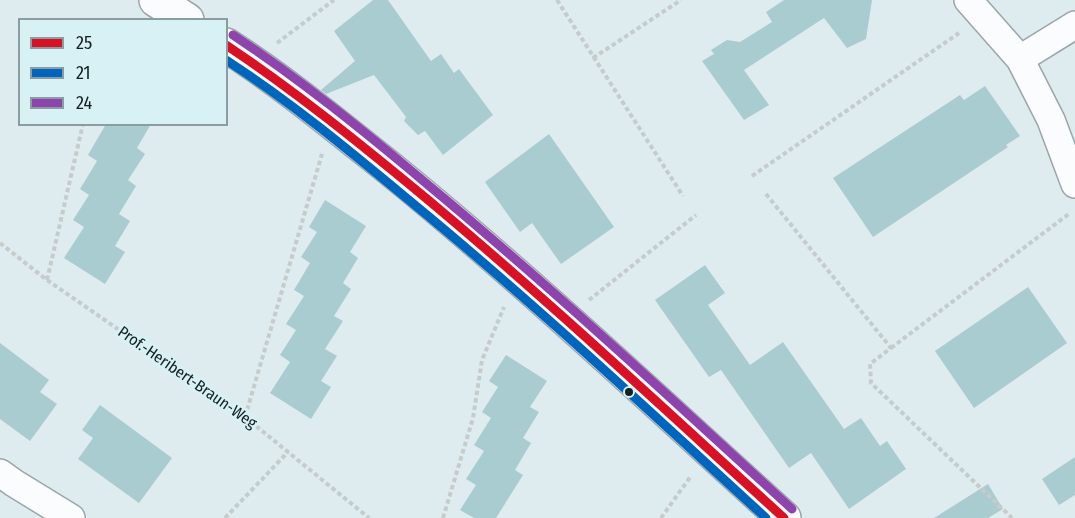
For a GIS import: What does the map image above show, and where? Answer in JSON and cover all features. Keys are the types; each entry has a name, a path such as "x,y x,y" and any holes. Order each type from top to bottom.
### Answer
{"street":[{"path":"156,0 183,18"},
{"path":"976,8 1020,59 1051,120 1075,184"},
{"path":"1020,59 1075,25"},
{"path":"239,53 331,121 448,216 784,518"},
{"path":"0,473 71,518"}],"path":[{"path":"239,53 334,0"},
{"path":"557,0 683,196"},
{"path":"593,58 681,0"},
{"path":"752,176 976,8"},
{"path":"245,417 331,121"},
{"path":"47,280 83,126"},
{"path":"766,194 891,348"},
{"path":"1012,518 871,383 870,364 1075,208"},
{"path":"564,319 696,214"},
{"name":"Prof.-Heribert-Braun-Weg","path":"0,243 47,280 245,417 369,518"},
{"path":"443,518 473,418 482,360 517,276"},
{"path":"661,518 710,451"},
{"path":"225,518 288,452"}],"building":[{"path":"373,0 388,0 431,61 441,54 454,73 459,69 493,115 443,155 425,131 418,135 404,121 406,117 374,75 326,94 321,90 355,61 334,31"},
{"path":"784,0 872,0 866,39 847,48 824,18 744,70 769,105 744,120 702,61 714,54 711,50 727,40 740,42 772,22 766,12"},
{"path":"985,86 1020,136 1006,145 1008,147 873,237 833,178 960,95 964,100"},
{"path":"105,126 150,126 137,148 145,154 128,180 136,186 119,214 130,221 115,246 125,252 105,284 64,258 84,227 73,220 89,195 80,189 97,161 88,155"},
{"path":"549,134 614,227 561,264 532,223 520,232 485,182"},
{"path":"325,200 366,226 350,252 358,258 343,283 351,289 334,316 343,321 325,349 337,356 321,381 331,387 311,419 270,393 290,362 280,355 296,330 286,324 304,296 294,290 310,263 301,257 317,232 309,227"},
{"path":"705,265 725,293 708,305 750,365 783,342 844,429 861,418 880,446 887,441 906,469 849,509 811,453 789,468 721,370 709,377 655,300"},
{"path":"1028,287 1067,343 974,408 935,351"},
{"path":"0,343 49,380 40,392 57,404 30,441 0,419"},
{"path":"506,355 547,381 530,407 539,412 523,438 531,443 515,470 523,475 496,518 474,518 460,510 476,485 466,479 484,451 474,445 491,418 482,412 498,387 489,381"},
{"path":"100,405 172,458 139,503 78,459 93,438 82,430"},
{"path":"1075,457 1075,495 1059,505 1042,479"},
{"path":"988,484 1003,509 988,518 934,518"}],"transit line":[{"name":"24","path":"233,35 332,106 474,223 792,509"},
{"name":"25","path":"228,46 326,117 468,233 784,518"},
{"name":"21","path":"228,61 320,128 456,239 590,357 766,518"}]}
